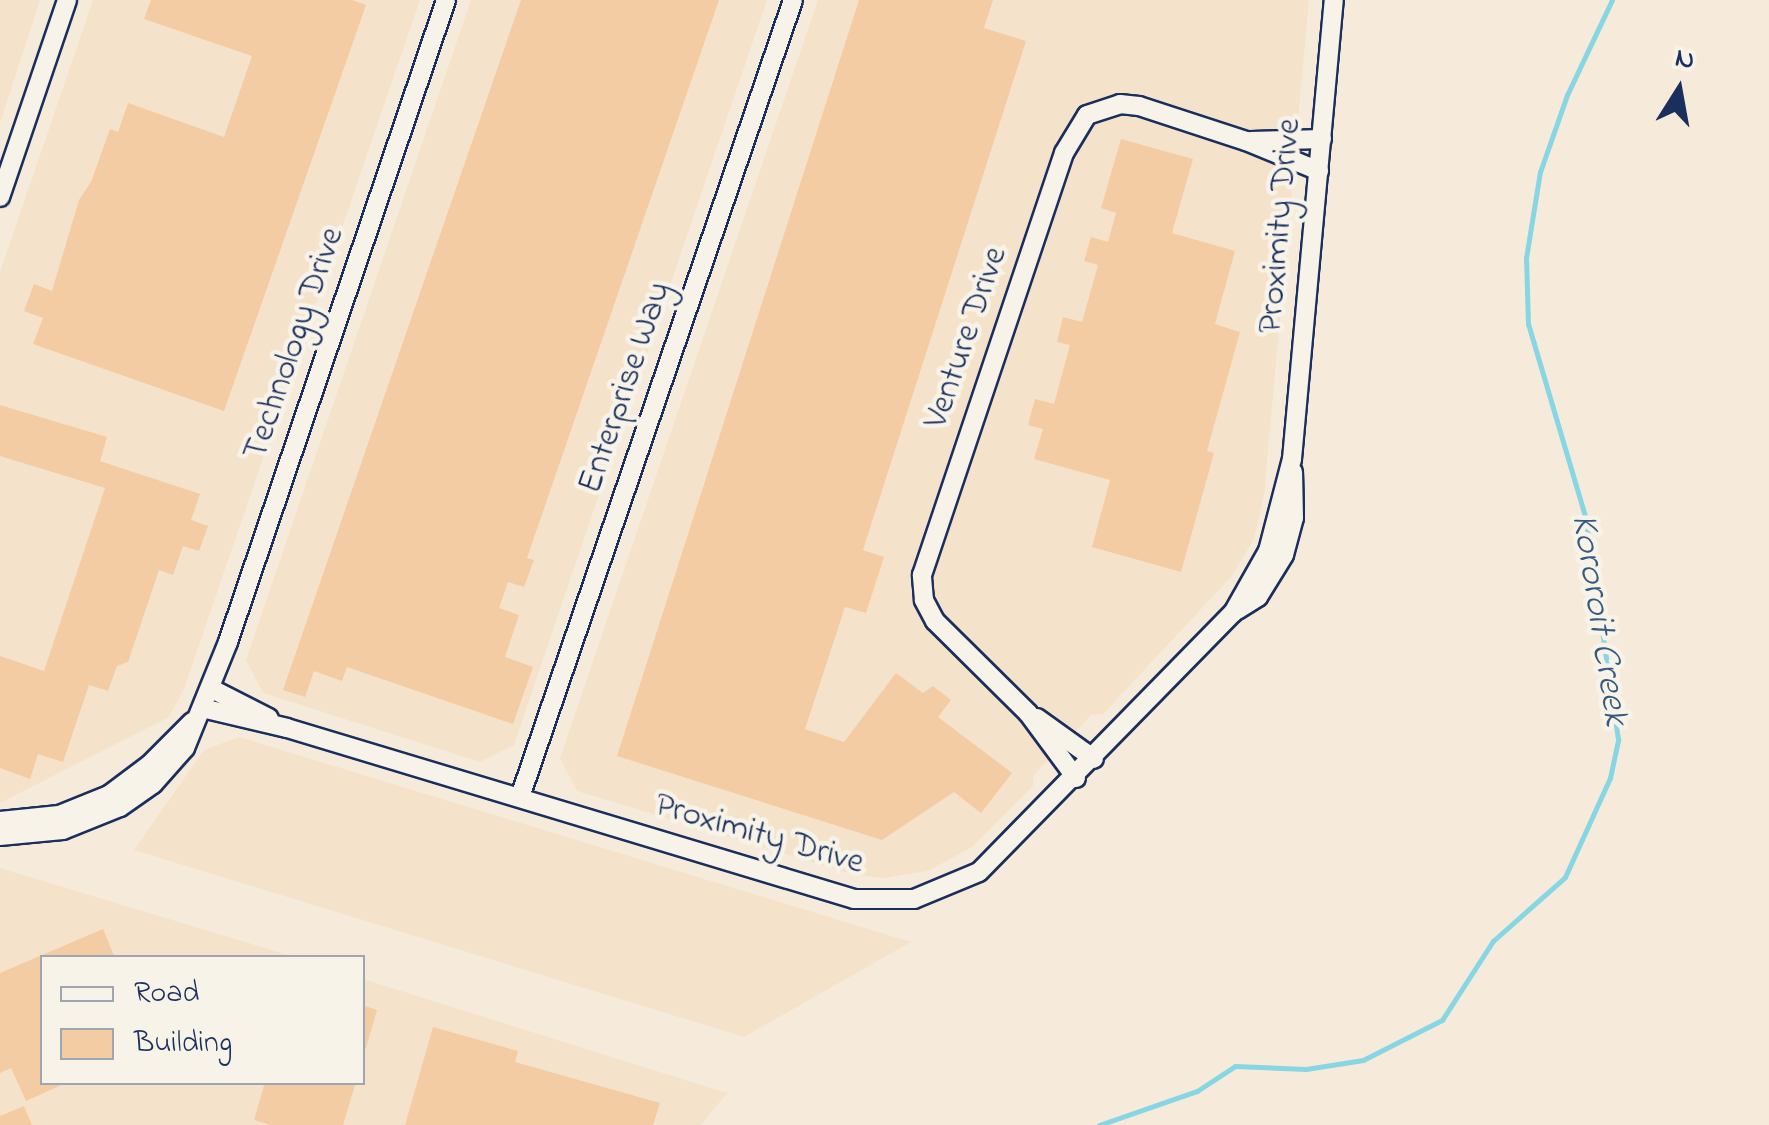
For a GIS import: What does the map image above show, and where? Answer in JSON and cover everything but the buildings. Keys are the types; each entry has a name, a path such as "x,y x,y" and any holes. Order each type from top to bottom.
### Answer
{"street":[{"path":"0,196 67,0"},
{"name":"Technology Drive","path":"0,836 63,830 120,807 172,765 185,748 210,688 446,0"},
{"name":"Enterprise Way","path":"520,798 794,0"},
{"name":"Proximity Drive","path":"199,713 287,728 808,886 883,902 942,891 979,872 1076,778 1233,614 1268,551 1292,459 1334,0"},
{"name":"Venture Drive","path":"1076,778 1028,713 935,621 924,600 922,575 1064,153 1087,115 1120,104 1140,106 1246,141 1319,171"},
{"name":"Venture Drive","path":"1246,141 1322,139"},
{"name":"Proximity Drive","path":"210,688 287,728"},
{"path":"0,821 60,814 109,795 149,766 199,713"},
{"name":"Venture Drive","path":"1028,713 1094,759"}],"shaded area":[{"path":"0,0 40,0 0,123"},
{"path":"93,0 420,0 184,689 169,717 0,803 0,272"},
{"path":"471,0 767,0 514,745 480,762 263,693 246,660"},
{"path":"818,0 1309,0 1264,495 1254,539 1232,576 1103,714 1091,715 1033,776 1033,786 972,847 928,871 883,878 851,874 577,791 560,758"},
{"path":"239,737 911,942 744,1037 134,850 204,750"},
{"path":"0,868 288,955 40,955 40,1085 365,1085 365,980 727,1093 701,1125 0,1125"}],"waterway":[{"name":"Kororoit Creek","path":"1099,1125 1197,1091 1235,1066 1306,1069 1363,1060 1442,1020 1493,941 1565,877 1610,778 1618,739 1585,516 1528,324 1526,258 1540,172 1567,95 1612,0"}]}
